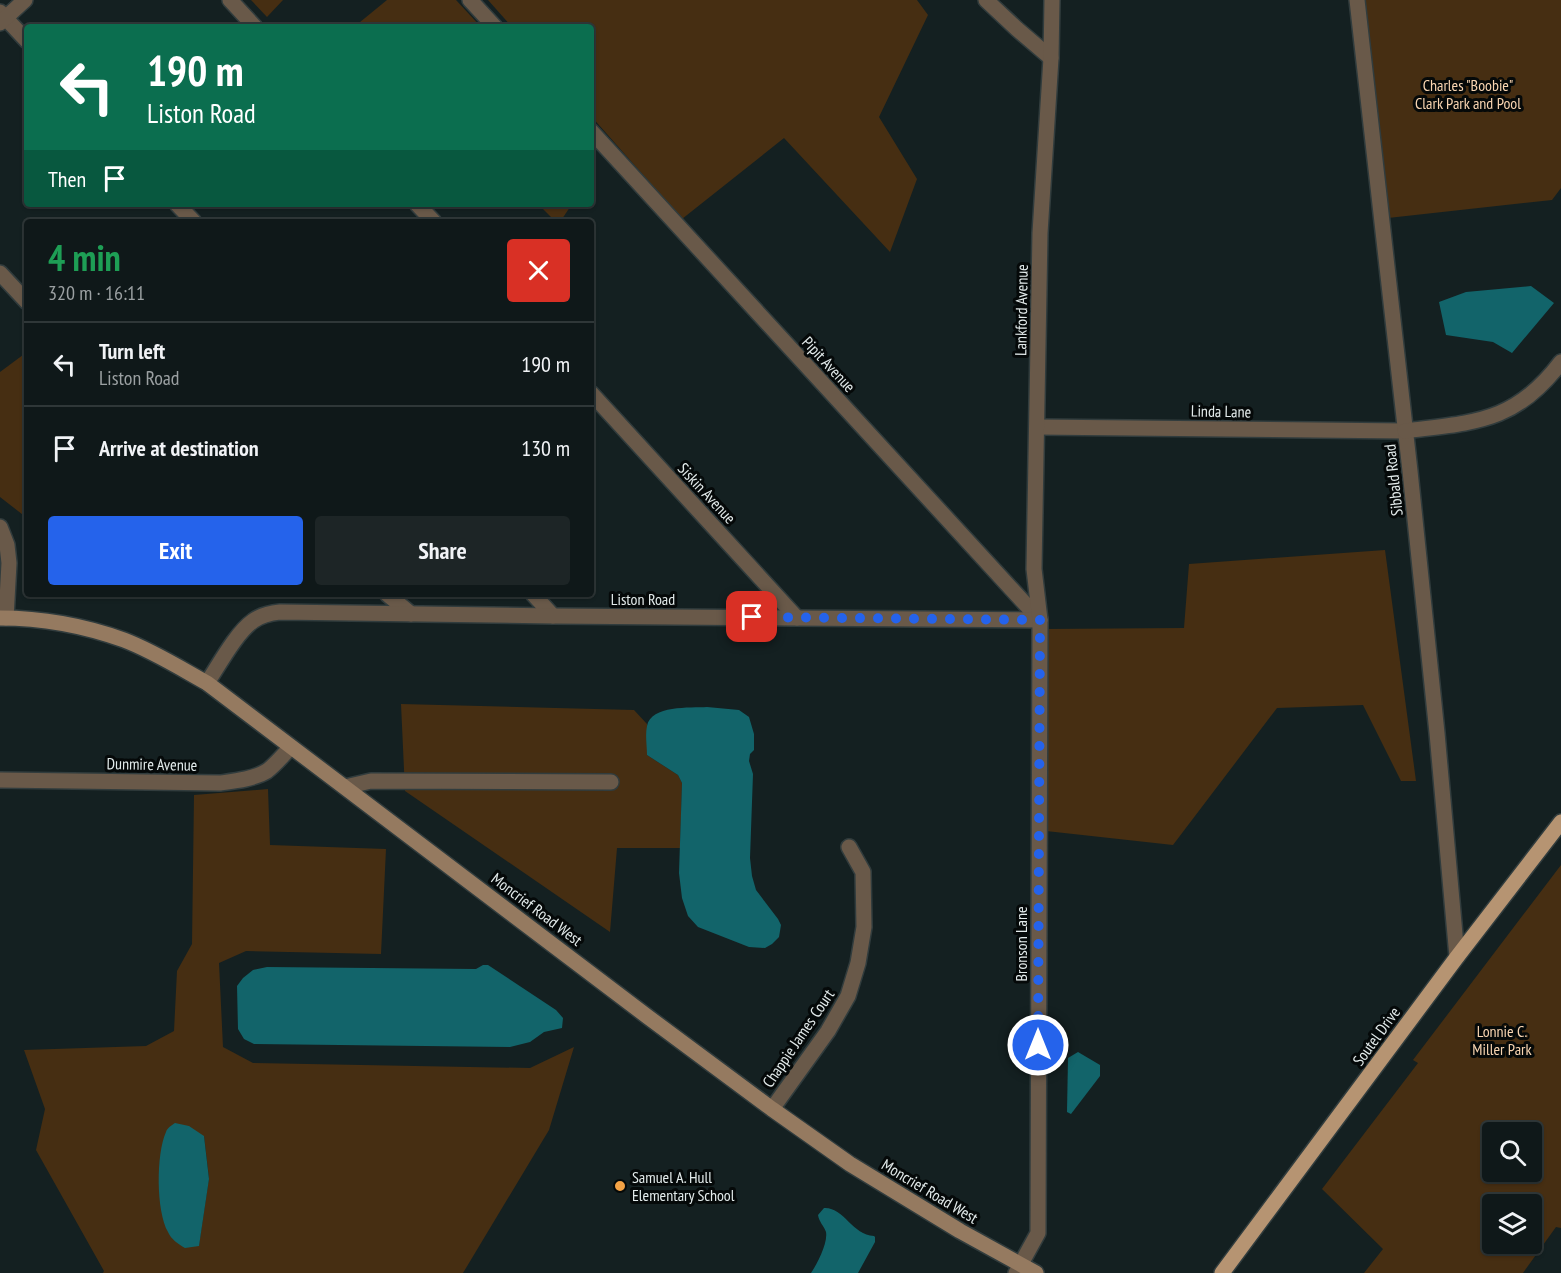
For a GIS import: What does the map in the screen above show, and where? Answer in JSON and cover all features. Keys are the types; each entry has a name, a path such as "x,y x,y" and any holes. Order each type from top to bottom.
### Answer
{"main road":[{"name":"Moncrief Road West","path":"3,618 46,621 87,629 124,640 162,657 207,683 772,1109 850,1164 960,1230 1018,1269 1036,1273"},
{"name":"Soutel Drive","path":"1222,1273 1457,957 1561,822"}],"street":[{"path":"24,38 2,18 25,0"},
{"path":"230,0 252,24"},
{"path":"470,0 492,24"},
{"path":"986,0 1051,58"},
{"name":"Lankford Avenue","path":"1040,620 1035,568 1040,233 1051,58 1052,0"},
{"name":"Sibbald Road","path":"1357,0 1437,733 1457,957"},
{"name":"Pipit Avenue","path":"594,135 1040,620"},
{"path":"180,207 191,219"},
{"path":"420,207 431,219"},
{"path":"0,273 24,299"},
{"name":"Linda Lane","path":"1037,426 1405,431 1462,424 1499,415 1534,393 1561,362"},
{"name":"Siskin Avenue","path":"594,396 797,618"},
{"path":"0,526 7,544 9,563 3,618"},
{"path":"391,597 411,614"},
{"path":"536,597 553,616"},
{"name":"Liston Road","path":"207,683 241,632 253,621 266,614 280,612 1040,620"},
{"name":"Bronson Lane","path":"1018,1269 1038,1233 1040,620"},
{"name":"Dunmire Avenue","path":"0,780 220,783 266,772 291,747"},
{"path":"345,787 371,781 611,782"},
{"name":"Chappie James Court","path":"772,1109 828,1031 848,996 858,963 864,927 863,872 849,847"}],"green space":[{"path":"251,0 283,0 267,17"},
{"path":"387,0 456,0 478,24 358,24"},
{"path":"488,0 917,0 928,15 879,117 917,179 890,252 784,138 682,219 594,119 594,24 509,24"},
{"name":"Charles \"Boobie\" Clark Park and Pool","path":"1364,0 1561,0 1561,188 1552,200 1388,218"},
{"path":"541,207 570,207 562,219 553,219"},
{"path":"24,354 24,516 0,497 0,372"},
{"path":"1385,550 1416,781 1401,781 1363,705 1277,708 1173,845 1046,831 1046,629 1184,628 1189,564"},
{"path":"401,704 634,710 647,724 647,755 678,775 682,783 680,848 617,848 610,932 405,791"},
{"path":"268,789 270,845 386,849 381,954 246,951 219,963 223,1047 253,1063 530,1068 574,1047 549,1130 463,1273 103,1273 104,1271 36,1150 45,1109 24,1050 146,1046 174,1031 177,971 192,944 194,795","holes":["204,1136 209,1178 199,1245"]},
{"name":"Lonnie C. Miller Park","path":"1561,865 1561,1228 1556,1227 1542,1247 1542,1194 1482,1194 1482,1254 1537,1254 1523,1273 1364,1273 1383,1249 1322,1189 1418,1063 1413,1060"}],"water":[{"path":"1531,286 1554,303 1512,353 1493,342 1446,335 1439,302 1466,292"},
{"path":"707,707 739,710 749,717 754,734 754,750 750,754 749,761 753,774 750,858 752,876 756,890 781,925 779,937 765,948 749,947 698,927 688,916 682,898 679,873 682,783 678,775 647,755 647,726 656,714 672,709"},
{"path":"488,965 556,1010 563,1018 562,1028 544,1032 530,1042 510,1047 254,1044 244,1039 238,1029 237,986 253,970 267,967 476,969"},
{"path":"1078,1052 1100,1065 1100,1076 1071,1114 1067,1112 1068,1058"},
{"path":"175,1123 189,1126 204,1136 209,1179 199,1246 185,1248 168,1232 159,1197 160,1154 167,1129"},
{"path":"824,1208 837,1212 860,1231 875,1237 875,1242 858,1273 811,1273 824,1247 826,1237 818,1215"}],"place":[{"name":"Samuel A. Hull Elementary School","path":"620,1186"}],"route":[{"path":"752,617 1040,620 1038,1045"}]}
